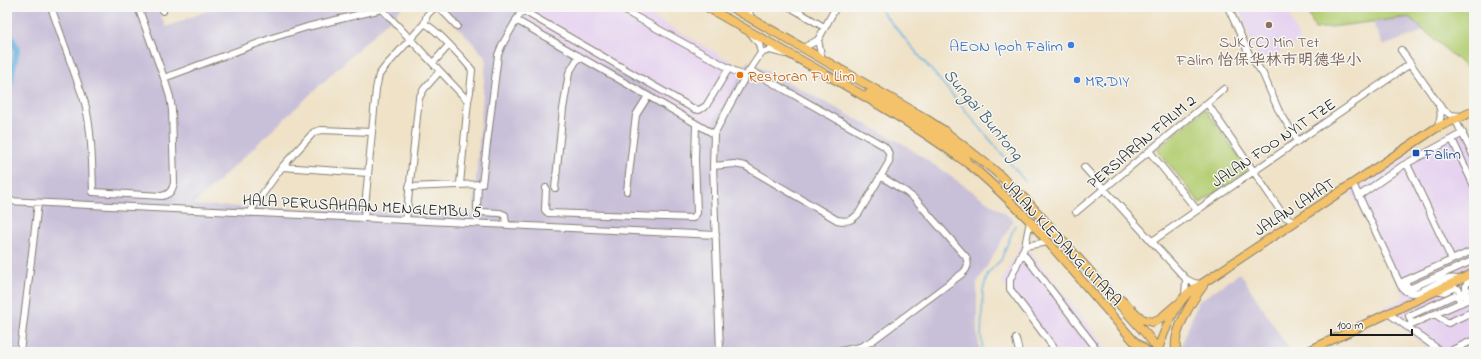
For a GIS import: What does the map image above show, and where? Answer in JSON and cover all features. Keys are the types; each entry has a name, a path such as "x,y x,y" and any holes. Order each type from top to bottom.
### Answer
{"main road":[{"name":"JALAN KLEDANG UTARA","path":"707,7 836,80 914,127 971,166 1030,221 1133,340 1148,352"},
{"name":"JALAN KLEDANG UTARA","path":"731,7 920,115 943,130 994,170 1027,201 1109,292 1158,351"},
{"path":"767,41 800,55 917,121 956,148 982,171 990,183"},
{"name":"JALAN LAHAT","path":"1158,351 1170,320 1183,298 1200,284 1436,128 1474,111"},
{"path":"1306,352 1474,273"},
{"path":"1177,352 1176,344 1182,322 1191,302 1208,279"},
{"path":"1109,292 1125,303 1142,319 1152,322 1161,318 1183,298"},
{"path":"1122,308 1141,336 1139,339 1133,340 1138,352"}],"street":[{"path":"51,7 85,103 88,116 93,192 162,196 173,190 174,183 170,97 138,7"},
{"path":"364,218 377,82 380,75 384,67 424,24 428,15 437,7 457,26"},
{"path":"618,7 745,78"},
{"path":"748,7 751,19"},
{"path":"790,7 824,27"},
{"path":"822,59 818,40 836,7"},
{"path":"1228,7 1248,54 1263,74 1278,109 1298,141"},
{"path":"164,78 275,37 307,27 383,8 468,101"},
{"path":"409,187 482,184 498,55 523,8 694,109 699,110 706,106 729,68"},
{"path":"516,20 714,134"},
{"path":"424,24 429,26 449,45 472,70 460,184"},
{"path":"720,352 713,166 714,134 761,52 759,44 748,31"},
{"path":"803,48 818,40"},
{"path":"433,63 449,45"},
{"path":"761,52 770,50 795,57"},
{"path":"1401,50 1441,111 1441,117 1436,128"},
{"path":"555,188 563,109 569,73 578,56"},
{"name":"JALAN FOO NYIT TZE","path":"1151,242 1410,64"},
{"path":"713,166 734,164 744,166 837,220 846,222 854,220 882,177 889,162 890,156 888,150 884,146 750,70"},
{"path":"406,220 419,98 424,89 440,71"},
{"name":"PERSIARAN FALIM 2","path":"1076,212 1224,89"},
{"path":"627,191 636,115 648,96"},
{"path":"1207,103 1284,216 1295,222"},
{"path":"1438,105 1451,115 1458,117 1463,133 1474,157"},
{"path":"546,188 545,210 548,213 693,218 697,213 695,159 696,125"},
{"path":"249,213 282,167 312,134 318,130 372,132"},
{"path":"1359,196 1407,164 1463,133"},
{"path":"1452,138 1474,186"},
{"path":"1149,151 1197,210"},
{"path":"1407,164 1452,260"},
{"path":"282,167 368,173"},
{"path":"1084,167 1186,279 1194,284 1200,284"},
{"path":"836,352 860,346 872,341 963,273 967,268 968,263 966,257 916,200 882,177"},
{"path":"478,184 477,208 481,212 500,213 505,215 506,225"},
{"path":"1352,184 1403,283 1406,293 1413,294 1447,279 1461,279"},
{"name":"HALA PERUSAHAAN MENGLEMBU 5","path":"7,202 716,235"},
{"path":"20,352 38,203"},
{"path":"604,229 605,215"},
{"path":"1284,216 1284,229"},
{"path":"1030,221 1023,249 1010,280 1010,289 1057,352"},
{"path":"1023,249 1048,242"},
{"path":"1023,249 1099,352"},
{"path":"1403,283 1474,250"},
{"path":"1403,283 1411,288 1474,260"},
{"path":"1472,297 1465,291 1467,282 1474,278"},
{"path":"1183,298 1186,279"},
{"path":"1472,297 1472,289 1474,287"},
{"path":"1438,290 1444,292 1453,288 1458,289 1472,297"},
{"path":"1410,325 1408,316 1448,298 1455,296 1458,297 1461,303"},
{"path":"1410,325 1472,297"},
{"path":"1435,314 1448,323 1474,311"},
{"path":"1388,313 1410,325 1442,352"},
{"path":"1016,339 1019,352"},
{"path":"1448,352 1474,340"}],"shaded area":[{"path":"7,7 157,7 166,27 217,7 403,7 193,205 473,215 486,58 440,7 518,7 515,14 712,125 748,61 905,145 1014,220 977,283 977,332 980,352 7,352"},
{"path":"518,7 636,7 744,69 712,126 515,14"},
{"name":"SJK (C) Min Tet Falim 怡保华林市明德华小","path":"1238,7 1287,7 1300,42 1259,61"},
{"path":"1400,7 1467,15 1383,46 1371,18"},
{"path":"1465,121 1474,144 1474,347 1464,352 1432,352 1379,310 1405,297 1350,191"},
{"path":"1022,242 1110,352 1052,352 1002,281"},
{"path":"1240,273 1289,349 1283,352 1179,352 1198,302"}],"green space":[{"path":"1306,7 1474,7 1474,74 1409,17 1315,29"},
{"path":"1205,109 1249,170 1200,203 1157,149"}],"waterway":[{"name":"Sungai Buntong","path":"878,7 1025,181"},
{"path":"7,25 17,50 7,101"},
{"name":"Sungai Buntong","path":"983,352 981,335 983,290 988,273 1001,260 1015,225"}],"place":[{"name":"SJK (C) Min Tet Falim 怡保华林市明德华小","path":"1269,25"},
{"name":"AEON Ipoh Falim","path":"1071,45"},
{"name":"Restoran Fu Lim","path":"740,75"},
{"name":"MR.DIY","path":"1077,80"},
{"name":"Falim","path":"1416,153"}]}
